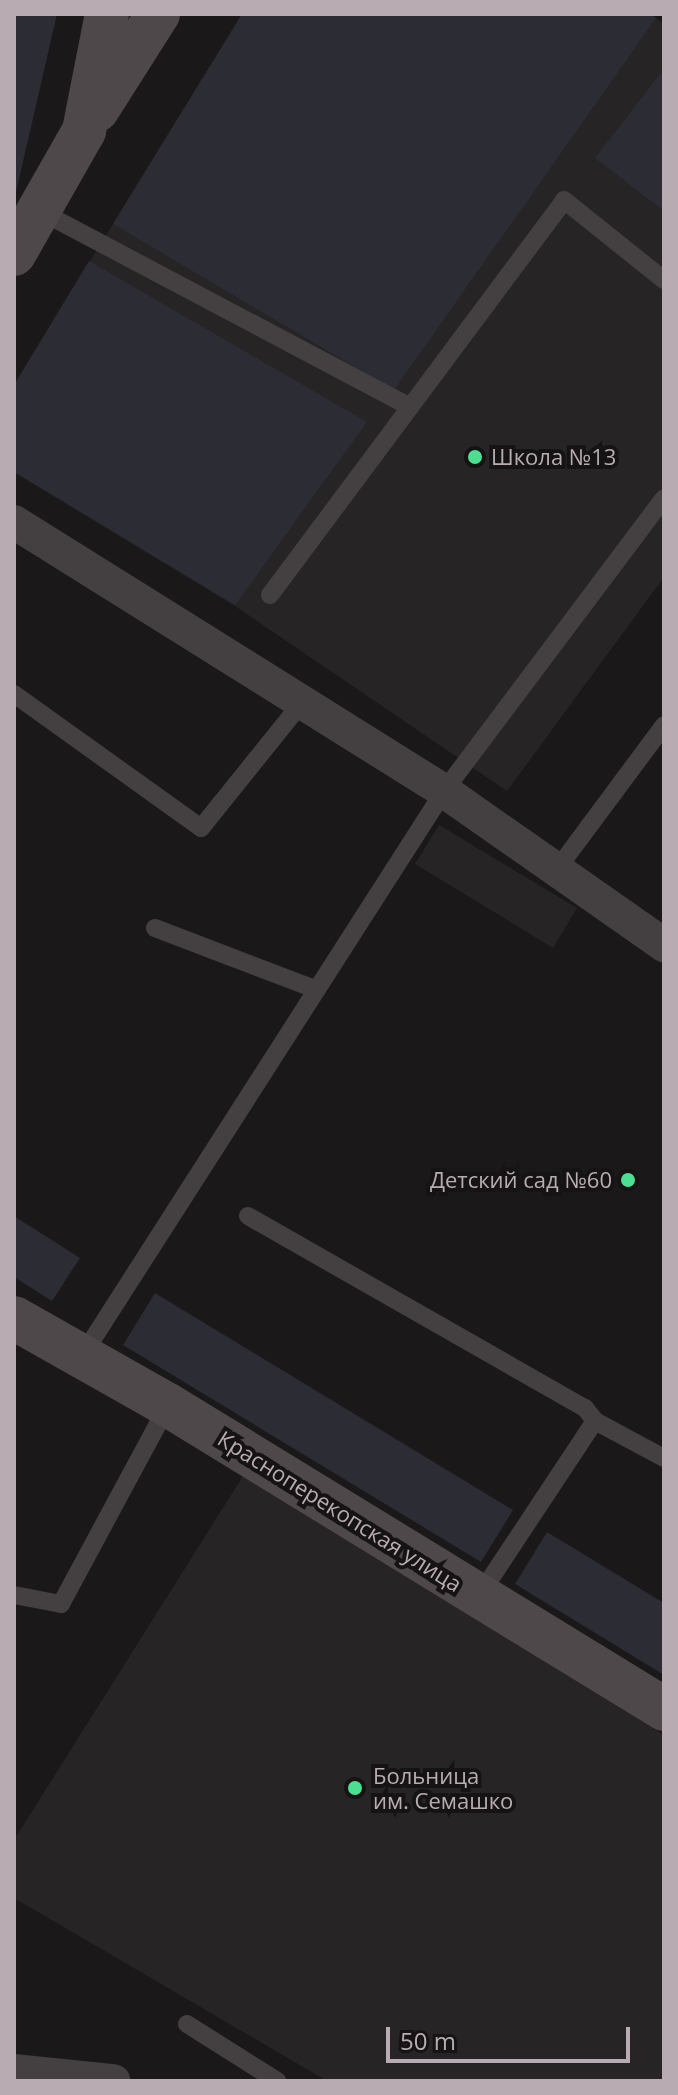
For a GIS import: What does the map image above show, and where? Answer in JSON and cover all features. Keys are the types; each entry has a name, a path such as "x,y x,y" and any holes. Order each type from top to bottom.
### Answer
{"street":[{"path":"84,131 107,14"},
{"path":"14,254 84,131 158,14"},
{"path":"14,522 300,705 444,791 555,872 664,945"},
{"name":"Красноперекопская улица","path":"14,1318 168,1405 664,1709"},
{"path":"14,2071 113,2081"}],"lane":[{"path":"270,595 564,200 664,280"},
{"path":"40,211 410,407"},
{"path":"81,1358 444,791 664,498"},
{"path":"14,694 201,828 300,705"},
{"path":"555,872 664,725"},
{"path":"155,928 317,990"},
{"path":"248,1216 585,1408 595,1421 664,1458"},
{"path":"14,1595 61,1604 168,1405"},
{"path":"479,1597 595,1421"},
{"path":"187,2024 277,2081"}],"shaded area":[{"path":"14,14 57,14 14,201"},
{"path":"242,14 651,14 664,24 664,577 507,791 235,606 14,472 14,385"},
{"path":"242,14 651,14 656,18 394,390 113,224"},
{"path":"660,74 664,77 664,211 595,158"},
{"path":"89,261 367,422 235,605 14,472 14,385"},
{"path":"439,825 577,908 553,948 415,864"},
{"path":"14,1216 80,1258 52,1301 14,1277"},
{"path":"155,1293 513,1510 481,1562 123,1345"},
{"name":"Больница им. Семашко","path":"243,1476 664,1735 664,2081 327,2081 14,1898 14,1840"},
{"path":"547,1532 664,1603 664,1675 515,1584"}],"place":[{"name":"Школа №13","path":"475,457"},
{"name":"Детский сад №60","path":"628,1180"},
{"name":"Больница им. Семашко","path":"355,1788"}]}
